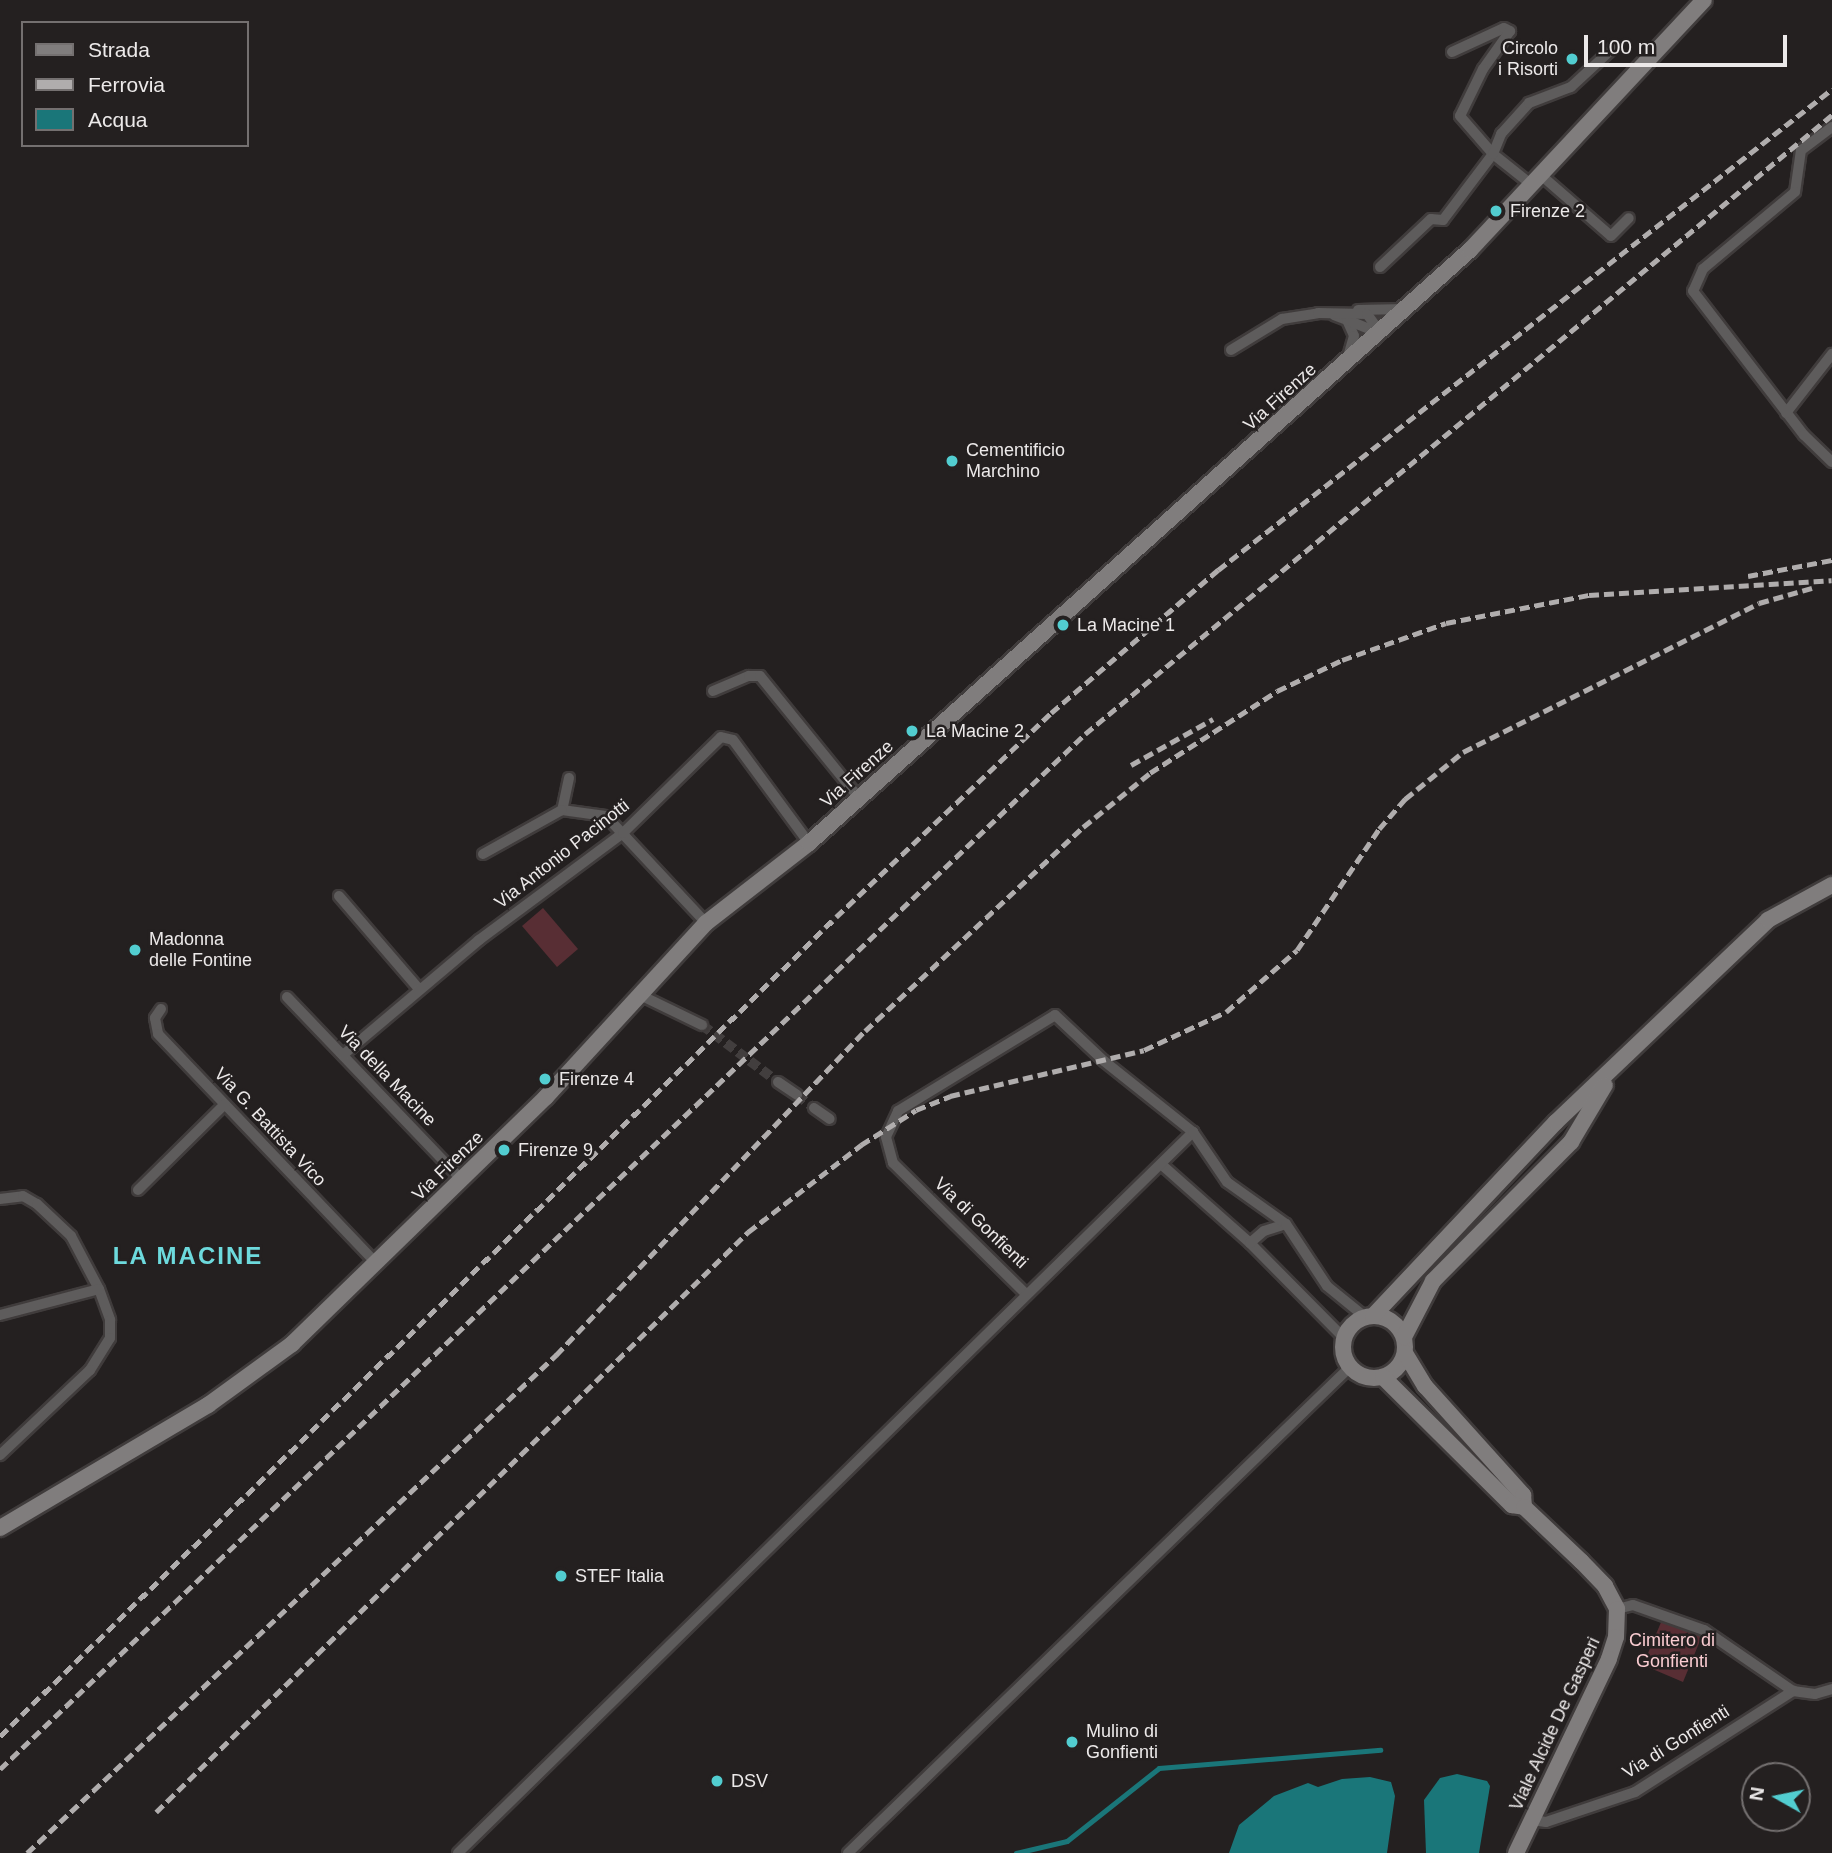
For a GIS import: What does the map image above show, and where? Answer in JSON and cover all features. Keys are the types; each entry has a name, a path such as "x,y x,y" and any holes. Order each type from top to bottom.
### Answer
{"main road":[{"name":"Via Firenze","path":"0,1528 208,1405 292,1344 462,1180 706,923 809,843 1408,309 1537,180 1704,0"},
{"path":"1614,1071 1571,1142 1433,1281 1404,1345 1398,1368 1383,1377 1365,1377 1350,1367 1344,1338 1356,1321 1369,1316 1556,1122 1614,1071 1768,920 1832,885"},
{"path":"1369,1316 1392,1321 1425,1386 1522,1495 1524,1507"},
{"path":"1383,1377 1512,1505 1524,1507 1605,1586 1617,1609"},
{"name":"Viale Alcide De Gasperi","path":"1516,1853 1609,1659 1616,1637 1617,1609"}],"street":[{"path":"1452,52 1504,28 1510,31 1483,69 1460,116 1493,154 1537,180 1611,236 1629,218"},
{"path":"1380,267 1431,219 1443,220 1493,154 1502,134 1529,103 1571,87 1612,49"},
{"path":"1832,127 1801,150 1795,192 1703,269 1693,291 1786,413 1832,462"},
{"path":"1231,350 1282,319 1318,313 1408,309"},
{"path":"1355,311 1372,319 1381,334"},
{"path":"1318,313 1347,320 1381,334"},
{"path":"1339,370 1352,353 1354,336 1347,320"},
{"path":"1786,413 1832,354"},
{"path":"713,691 749,676 760,676 859,798"},
{"name":"Via Antonio Pacinotti","path":"343,1055 419,989 623,833 727,737 809,843"},
{"path":"562,810 569,778"},
{"path":"483,853 562,810 606,816 706,923"},
{"path":"338,896 419,989"},
{"path":"640,995 702,1025"},
{"name":"Via della Macine","path":"287,998 462,1180"},
{"name":"Via G. Battista Vico","path":"161,1009 155,1018 159,1034 376,1263"},
{"name":"Via di Gonfienti","path":"1055,1015 1104,1061 1193,1132 1026,1294 893,1163 887,1151 888,1127 906,1105 1055,1015"},
{"path":"778,1082 797,1095"},
{"path":"138,1190 225,1104"},
{"path":"814,1108 830,1119"},
{"path":"1193,1132 1227,1182 1286,1224 1327,1286 1369,1316"},
{"path":"1161,1164 1250,1243 1344,1338"},
{"path":"0,1199 23,1196 49,1211 71,1236 99,1289 110,1320 110,1338 104,1355 0,1455"},
{"path":"1250,1243 1264,1231 1286,1224"},
{"path":"0,1315 99,1289"},
{"path":"458,1853 1026,1294"},
{"path":"848,1853 1350,1367"},
{"path":"1617,1609 1633,1605 1704,1630 1793,1690 1815,1694 1832,1689"},
{"name":"Via di Gonfienti","path":"1532,1821 1546,1822 1636,1792 1793,1690"}],"green space":[{"path":"543,908 578,949 557,967 522,926"},
{"name":"Cimitero di Gonfienti","path":"1662,1620 1702,1636 1683,1682 1643,1665"}],"water":[{"path":"1457,1774 1487,1781 1490,1786 1479,1853 1426,1853 1424,1800 1440,1778"},
{"path":"1370,1777 1391,1782 1395,1796 1387,1853 1229,1853 1239,1825 1274,1796 1308,1783 1318,1787 1342,1779"}],"waterway":[{"path":"1016,1853 1067,1841 1159,1768 1380,1750"}],"tunnel":[{"path":"702,1025 778,1082"},
{"path":"797,1095 814,1108"}],"railway":[{"path":"0,1736 836,917 1051,713 1218,570 1832,89"},
{"path":"0,1769 1085,734 1832,115"},
{"path":"1748,576 1832,560"},
{"path":"27,1853 556,1355 865,1031 1083,827 1150,773 1277,691 1342,660 1446,623 1589,595 1832,580"},
{"path":"156,1812 748,1232 861,1145 916,1110 950,1096 1144,1050 1226,1012 1297,950 1379,829 1405,799 1463,752 1759,603 1815,587"},
{"path":"1131,765 1213,719"}],"place":[{"name":"Circolo i Risorti","path":"1572,59"},
{"name":"Firenze 2","path":"1496,211"},
{"name":"Cementificio Marchino","path":"952,461"},
{"name":"La Macine 1","path":"1063,625"},
{"name":"La Macine 2","path":"912,731"},
{"name":"Madonna delle Fontine","path":"135,950"},
{"name":"Firenze 4","path":"545,1079"},
{"name":"Firenze 9","path":"504,1150"},
{"name":"STEF Italia","path":"561,1576"},
{"name":"Mulino di Gonfienti","path":"1072,1742"},
{"name":"DSV","path":"717,1781"}],"district":[{"name":"LA MACINE","path":"188,1256"}]}
